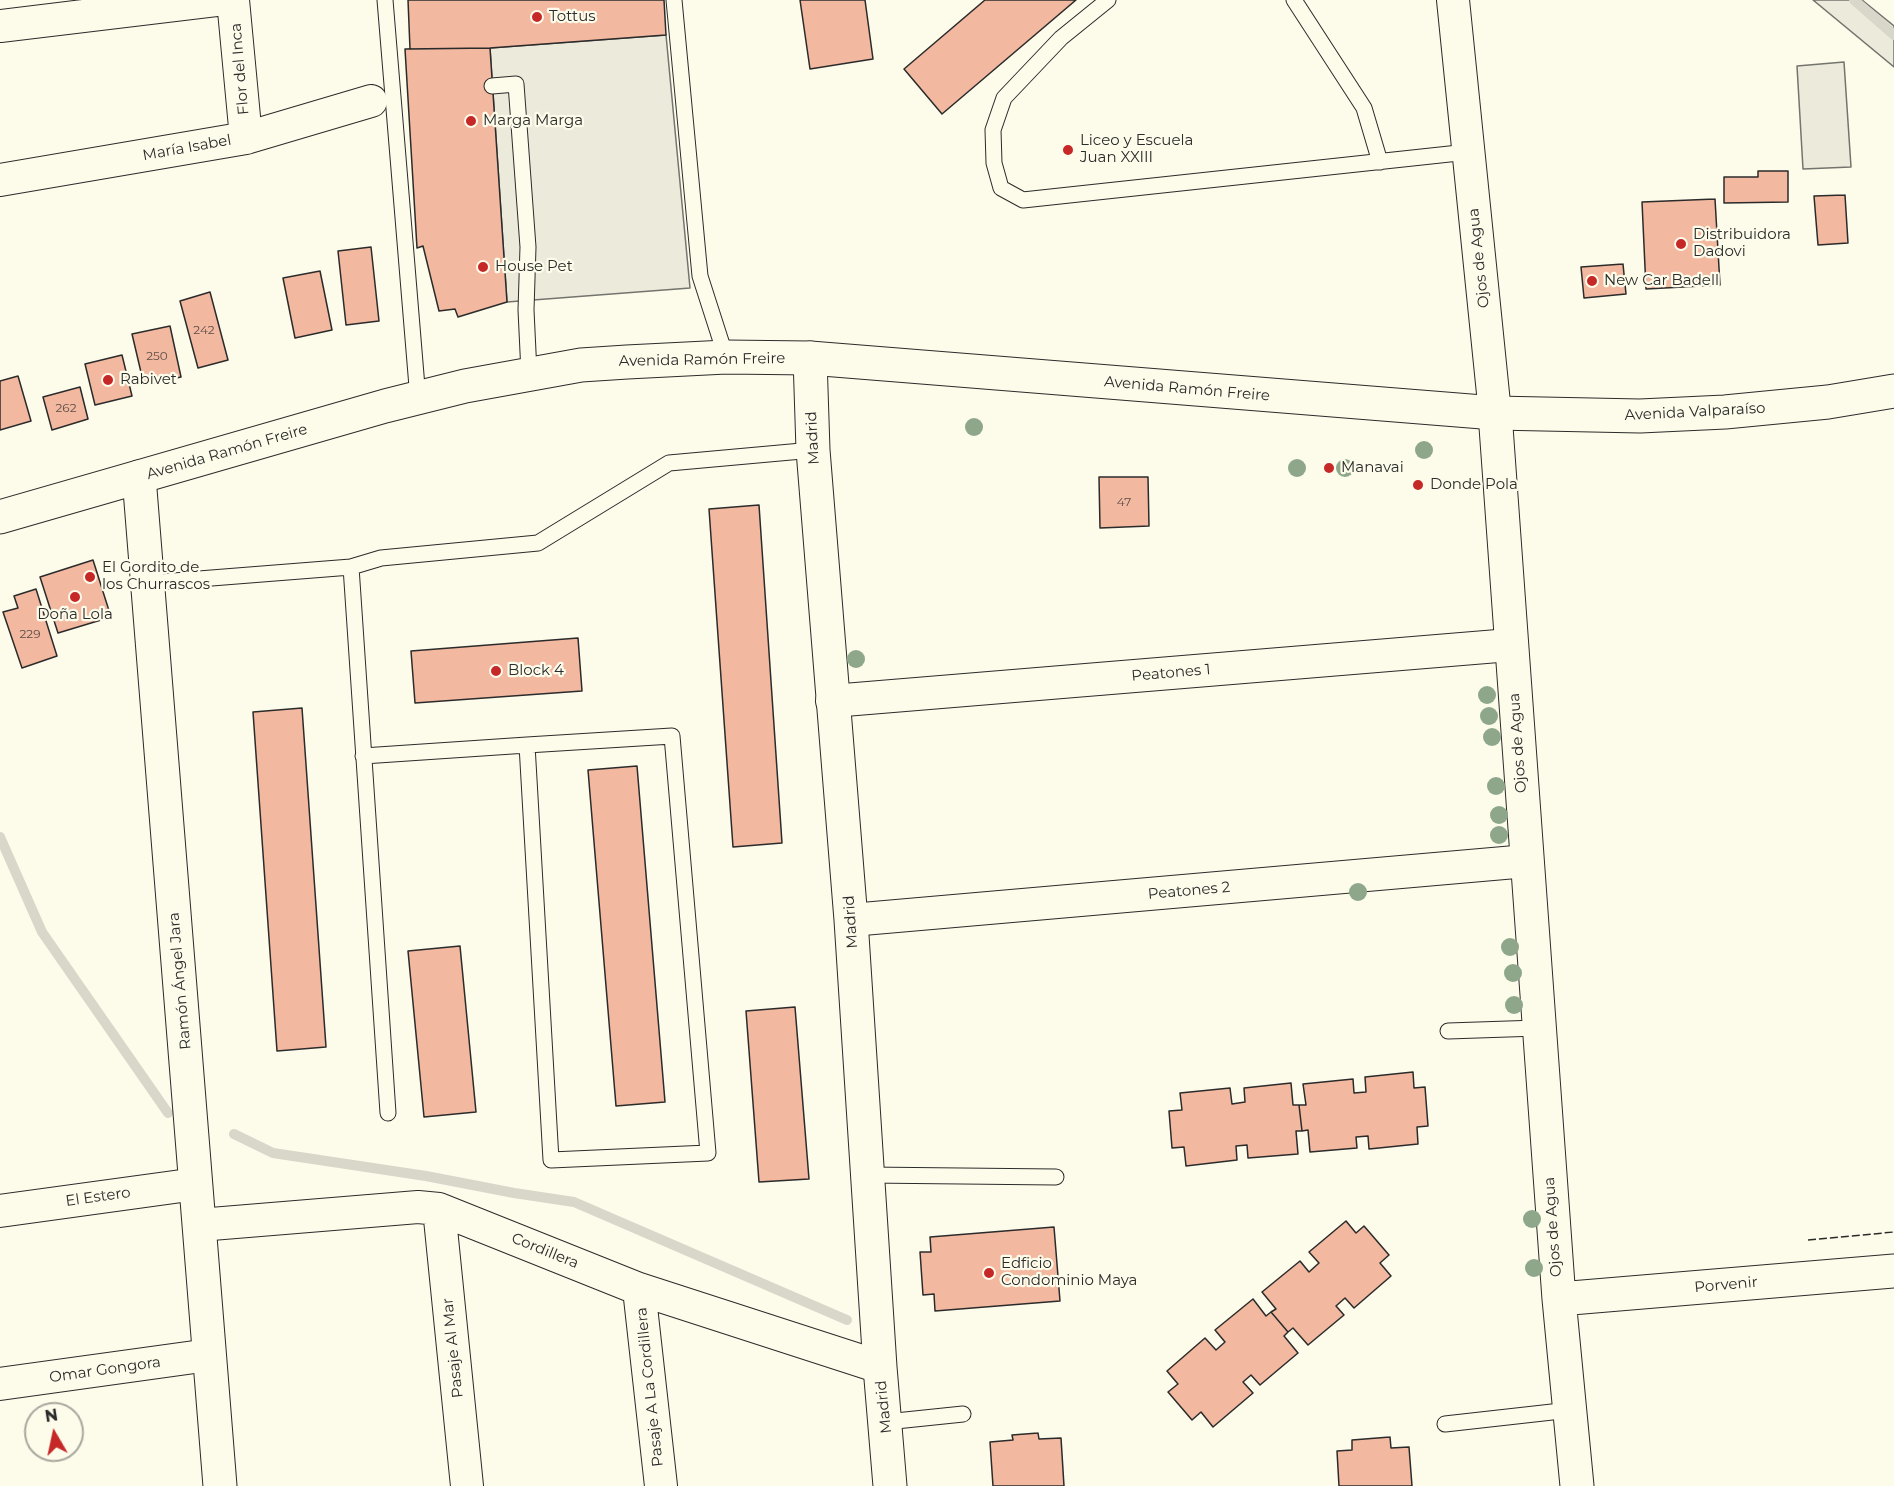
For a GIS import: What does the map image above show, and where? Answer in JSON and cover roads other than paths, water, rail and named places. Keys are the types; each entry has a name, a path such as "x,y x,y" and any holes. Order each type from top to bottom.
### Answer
{"main road":[{"name":"Avenida Ramón Freire","path":"0,517 373,410 465,386 581,365 726,357 810,358 1495,413"},
{"name":"Madrid","path":"810,358 813,450 851,920 890,1486"},
{"name":"Avenida Valparaíso","path":"1495,413 1640,416 1714,413 1828,402 1894,391"},
{"name":"Ojos de Agua","path":"1495,413 1558,1299 1577,1486"},
{"name":"Ramón Ángel Jara","path":"140,477 220,1486"},
{"name":"Porvenir","path":"1558,1299 1894,1271"}],"street":[{"path":"0,26 216,0"},
{"name":"Flor del Inca","path":"233,0 246,138"},
{"name":"Ojos de Agua","path":"1453,0 1495,413"},
{"name":"María Isabel","path":"0,180 246,138 382,98"},
{"name":"Peatones 1","path":"832,701 1510,645"},
{"name":"Peatones 2","path":"851,920 1527,861"},
{"name":"El Estero","path":"0,1211 196,1184"},
{"name":"Cordillera","path":"199,1225 406,1208 439,1209 639,1289 880,1367"},
{"name":"Pasaje Al Mar","path":"439,1209 467,1486"},
{"name":"Pasaje A La Cordillera","path":"639,1289 661,1486"},
{"name":"Omar Gongora","path":"0,1384 209,1355"}],"lane":[{"path":"386,0 382,98 418,399"},
{"path":"674,0 700,276 726,357"},
{"path":"1108,0 1061,38 1004,98 993,130 994,164 1000,188 1023,200 1468,152"},
{"path":"1294,0 1364,108 1380,162"},
{"path":"492,86 516,84 528,247 526,310 529,373"},
{"path":"382,98 408,89"},
{"path":"148,583 351,567 381,558 538,543 669,463 813,450"},
{"path":"351,567 388,1113"},
{"path":"363,756 527,745 672,736 708,1153 551,1160 527,745"},
{"path":"1448,1031 1538,1028"},
{"path":"867,1175 1056,1177"},
{"path":"1444,1424 1570,1410"},
{"path":"886,1422 963,1414"}],"waterway":[{"path":"1854,0 1894,35"},
{"path":"0,837 42,932 168,1113"},
{"path":"234,1134 273,1153 426,1176 574,1202 847,1320"}],"place":[{"name":"Tottus","path":"537,17"},
{"name":"Marga Marga","path":"471,121"},
{"name":"Liceo y Escuela Juan XXIII","path":"1068,150"},
{"name":"Distribuidora Dadovi","path":"1681,244"},
{"name":"House Pet","path":"483,267"},
{"name":"New Car Badell","path":"1592,281"},
{"name":"Rabivet","path":"108,380"},
{"name":"Manavai","path":"1329,468"},
{"name":"Donde Pola","path":"1418,485"},
{"name":"El Gordito de los Churrascos","path":"90,577"},
{"name":"Doña Lola","path":"75,597"},
{"name":"Block 4","path":"496,671"},
{"name":"Edficio Condominio Maya","path":"989,1273"}]}
